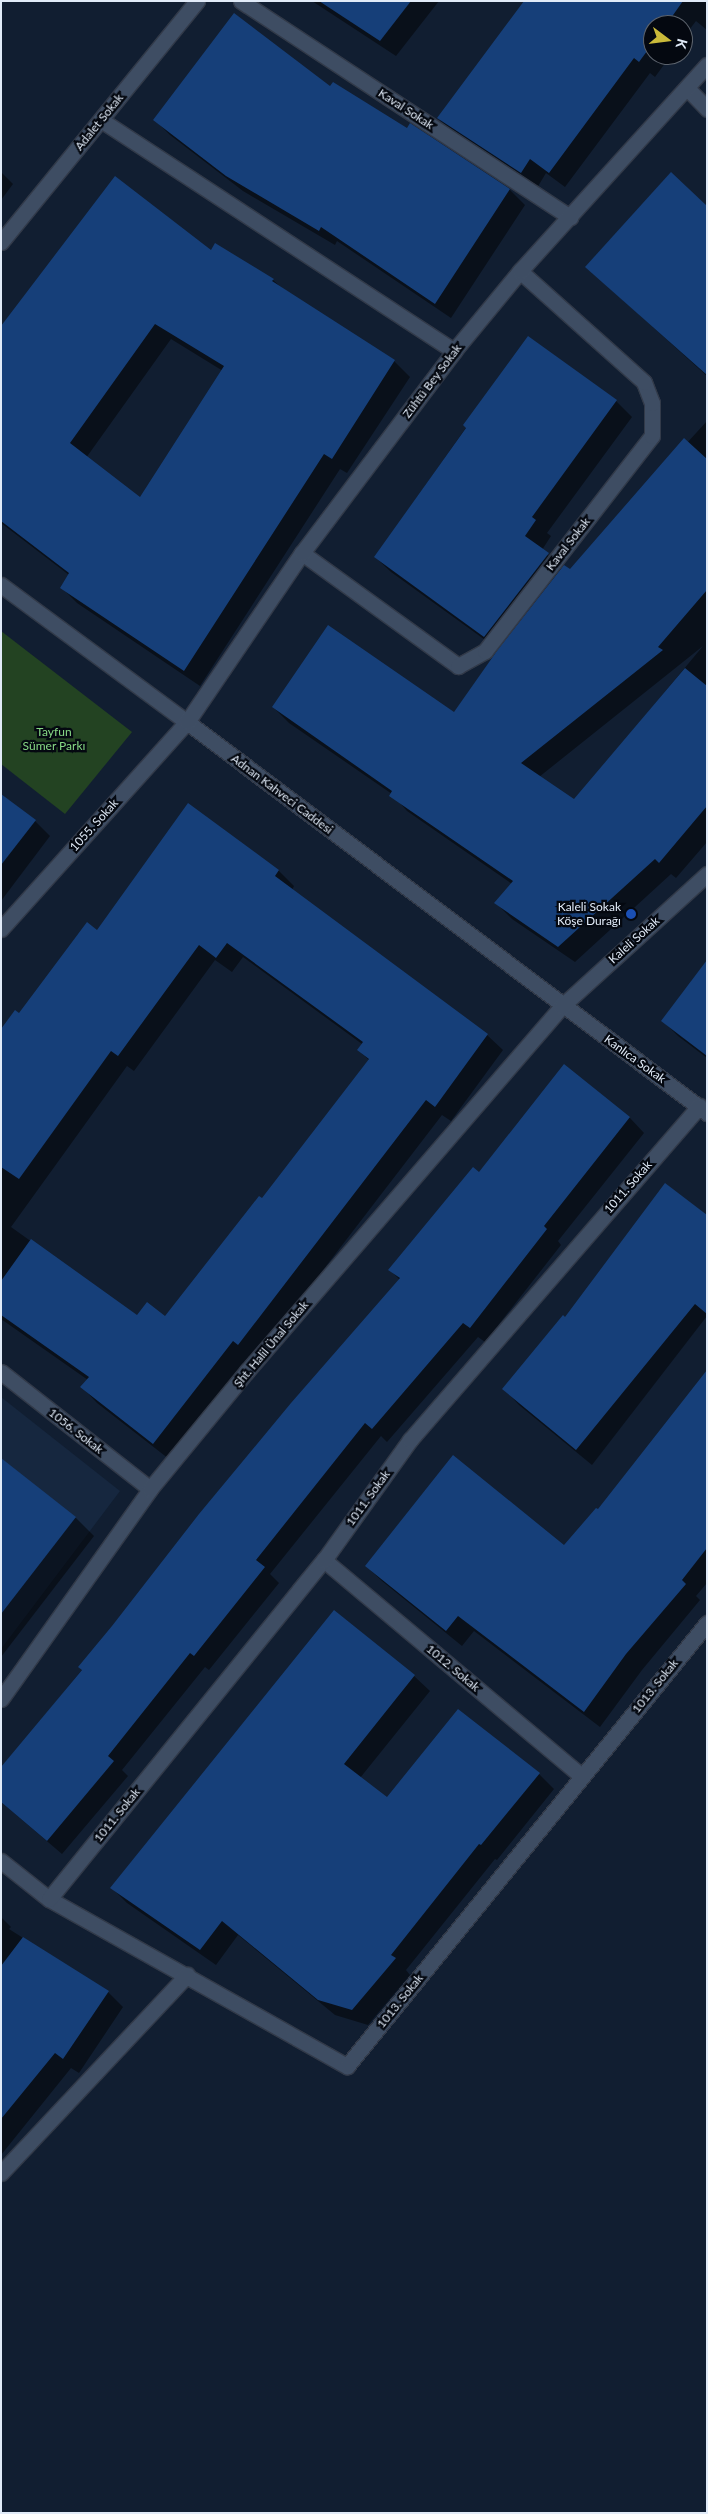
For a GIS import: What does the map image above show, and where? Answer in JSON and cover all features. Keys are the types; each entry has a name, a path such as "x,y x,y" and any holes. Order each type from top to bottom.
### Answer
{"street":[{"name":"Adalet Sokak","path":"1,242 197,1"},
{"name":"Kaval Sokak","path":"241,1 570,217"},
{"name":"Zühtü Bey Sokak","path":"187,722 302,553 454,352 520,272 707,65"},
{"path":"687,88 707,109"},
{"path":"101,120 454,352"},
{"name":"Kaval Sokak","path":"302,553 458,666 485,651 646,444 652,436 652,403 644,382 520,272"},
{"name":"Adnan Kahveci Caddesi","path":"1,585 187,722 562,1006"},
{"name":"1055. Sokak","path":"1,929 187,722"},
{"name":"Kaleli Sokak","path":"562,1006 707,874"},
{"name":"Kanlıca Sokak","path":"562,1006 703,1109"},
{"name":"Şht. Halil Ünal Sokak","path":"1,1699 150,1489 260,1356 562,1006"},
{"name":"1011. Sokak","path":"49,1899 324,1560 410,1440 703,1109"},
{"name":"1056. Sokak","path":"1,1372 150,1489"},
{"name":"1012. Sokak","path":"324,1560 581,1776"},
{"name":"1013. Sokak","path":"1,1861 49,1899 347,2066 707,1623"},
{"path":"1,2173 187,1975"}],"shaded area":[{"path":"1,1397 120,1491 1,1649"}],"green space":[{"name":"Tayfun Sümer Parkı","path":"1,631 132,732 65,814 1,764"}],"building":[{"path":"319,1 411,1 380,41"},
{"path":"524,1 683,1 673,15 643,15 643,57 639,62 634,58 549,173 530,159 521,173 437,118"},
{"path":"234,13 330,86 333,82 407,128 410,123 510,189 435,304 321,227 319,231 226,176 153,120"},
{"path":"671,172 707,206 707,375 585,267"},
{"path":"115,176 211,250 215,243 274,279 272,281 395,360 332,459 324,454 184,671 60,588 69,573 1,521 1,326","holes":["155,324 224,366 140,497 70,443"]},
{"path":"528,336 617,400 532,517 536,520 525,536 549,553 484,637 374,557 466,428 463,425"},
{"path":"684,438 707,459 707,590 658,647 663,650 521,763 574,799 685,668 707,686 707,806 659,863 655,859 558,947 494,903 513,881 389,796 392,791 272,707 328,625 454,712 499,648 564,565 570,569"},
{"path":"1,794 36,820 1,865"},
{"path":"188,803 279,870 275,876 488,1034 435,1107 426,1100 238,1345 233,1341 153,1444 80,1387 89,1377 1,1315 1,1281 31,1239 137,1315 147,1302 165,1316 259,1196 262,1198 369,1059 357,1050 363,1042 227,943 216,958 199,945 118,1056 111,1051 19,1179 1,1167 1,1029 15,1010 19,1013 87,922 97,930"},
{"path":"707,960 707,1056 661,1021"},
{"path":"564,1064 630,1117 544,1226 547,1229 470,1328 463,1323 372,1429 365,1423 256,1560 265,1567 194,1656 190,1653 108,1756 114,1761 47,1841 1,1802 1,1767 82,1670 78,1667 199,1514 291,1403 400,1278 388,1270 473,1167 479,1172"},
{"path":"665,1183 707,1215 707,1314 695,1304 576,1450 502,1389 563,1315 565,1317"},
{"path":"707,1370 707,1548 682,1580 686,1584 626,1654 584,1712 458,1616 446,1631 365,1566 453,1455 564,1545 596,1508 598,1509"},
{"path":"1,1458 76,1517 1,1614"},
{"path":"334,1610 415,1675 344,1764 387,1797 458,1709 540,1773 481,1845 479,1844 391,1955 396,1958 352,2010 318,2000 222,1921 200,1950 110,1888"},
{"path":"23,1937 109,1991 63,2059 55,2053 1,2119 1,1966"}],"place":[{"name":"Kaleli Sokak Köşe Durağı","path":"631,914"}]}
